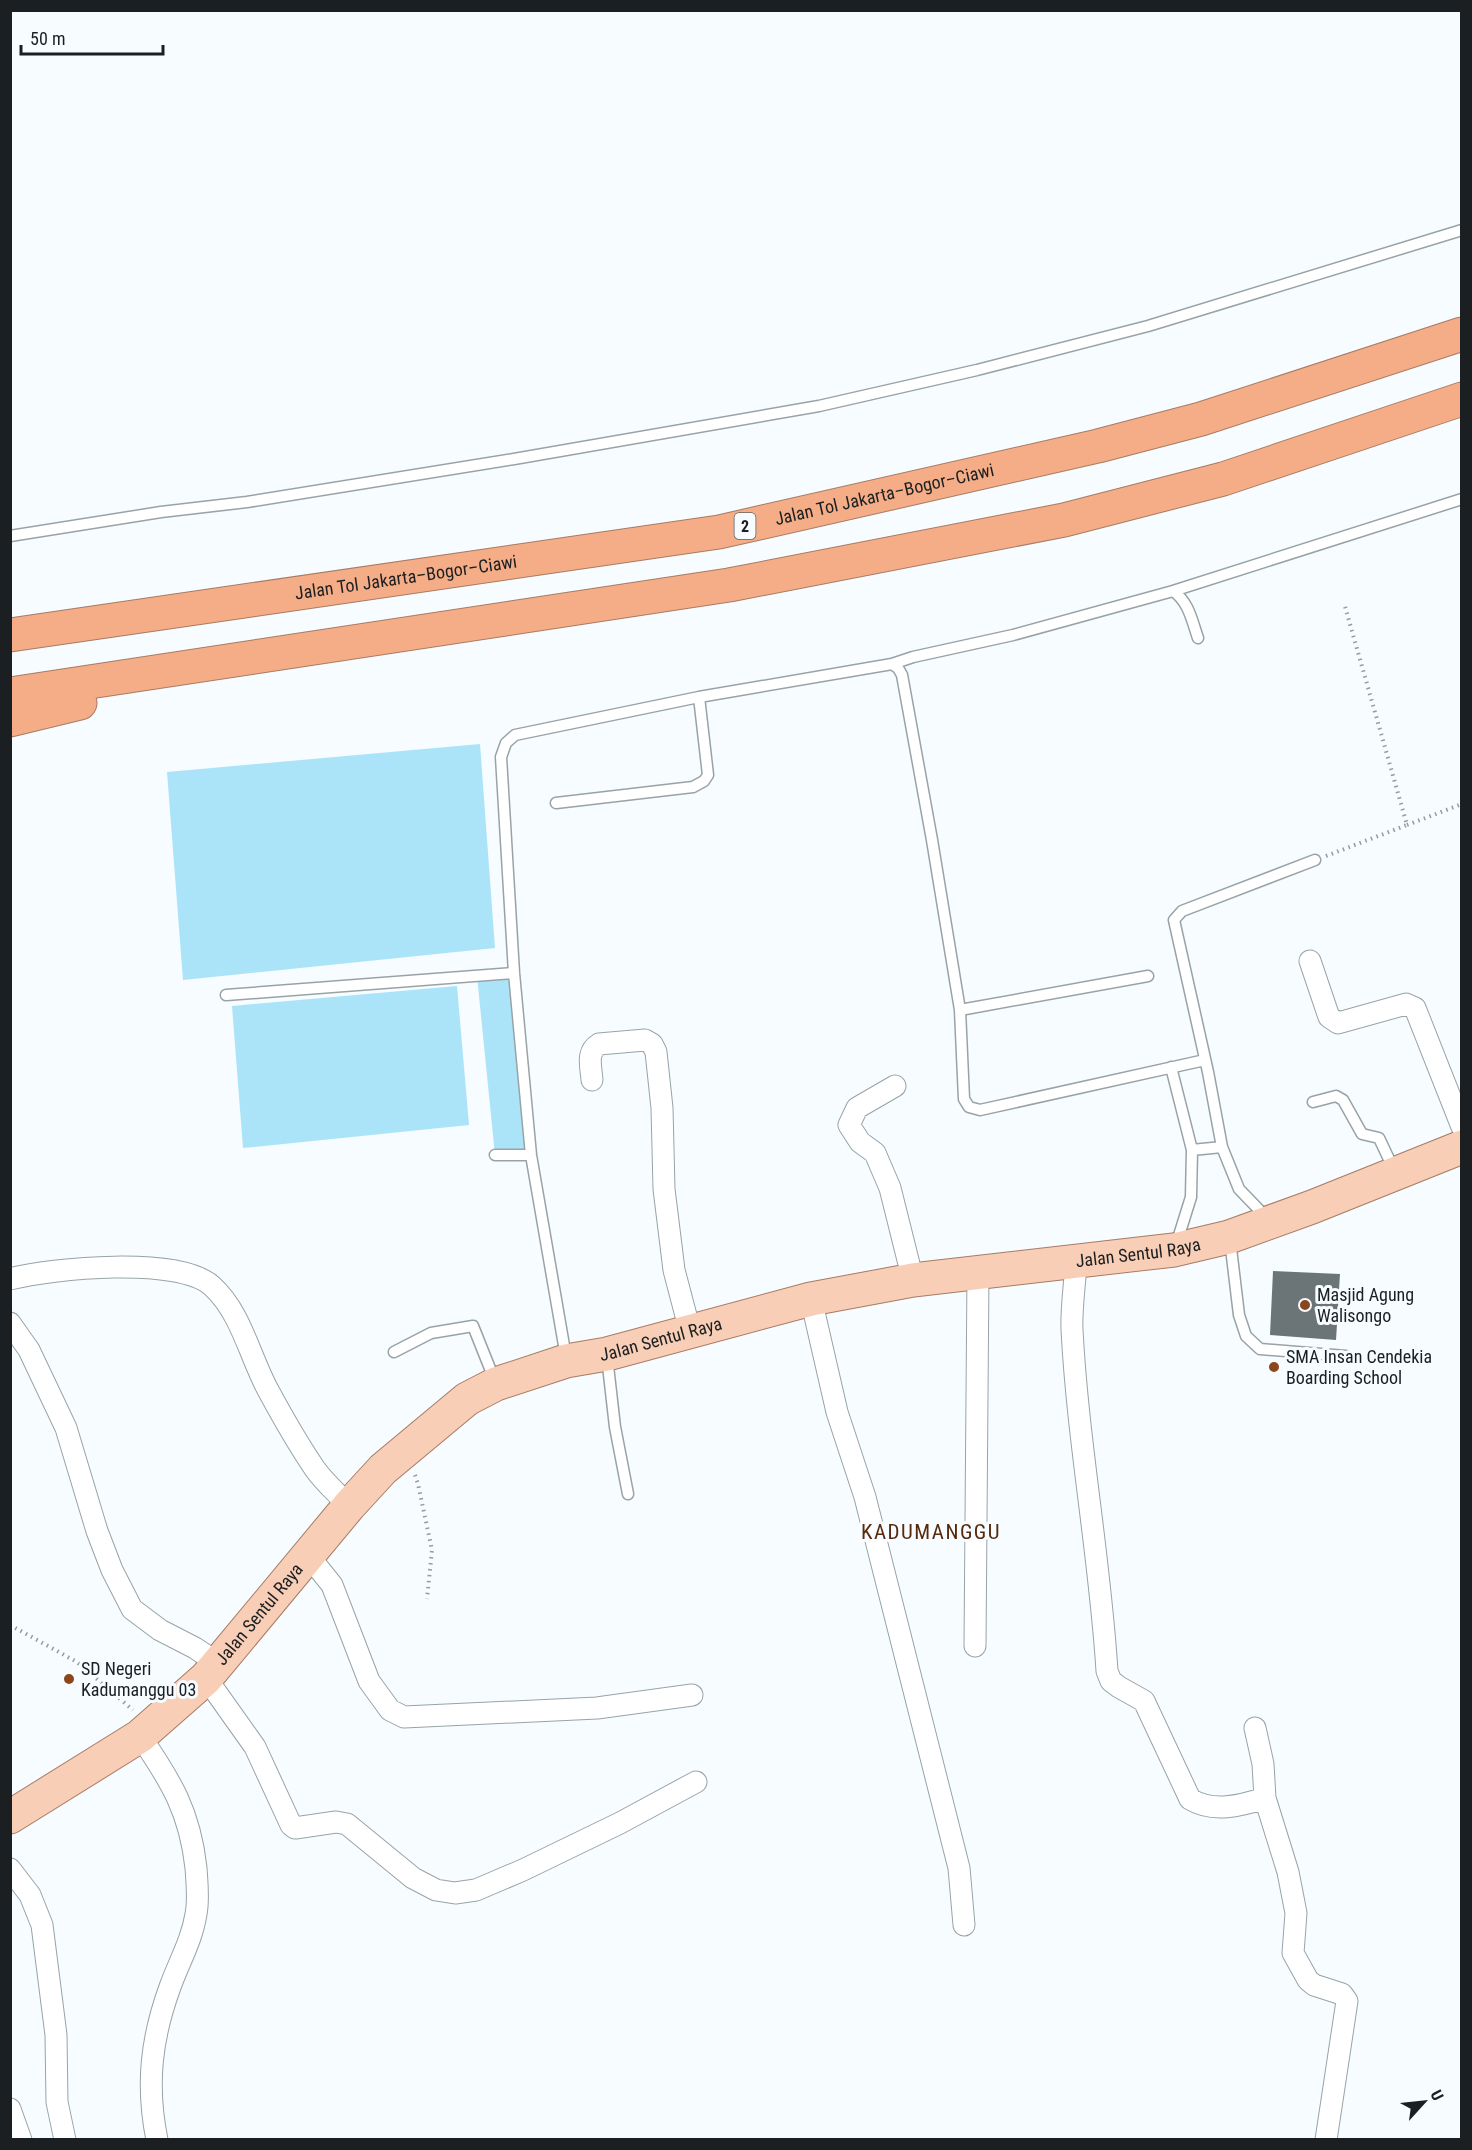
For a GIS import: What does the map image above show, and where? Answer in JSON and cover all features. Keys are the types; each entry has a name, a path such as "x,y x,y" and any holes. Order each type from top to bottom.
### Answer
{"highway":[{"name":"Jalan Tol Jakarta–Bogor–Ciawi","path":"10,635 719,532 1098,446 1201,419 1461,334"},
{"path":"10,694 729,585 1064,520 1223,479 1461,399"},
{"path":"10,720 277,655"}],"main road":[{"name":"Jalan Sentul Raya","path":"10,1817 146,1731 213,1671 349,1506 403,1450 467,1399 496,1384 566,1361 607,1354 811,1299 913,1280 1174,1250 1230,1237 1396,1175 1461,1147"}],"street":[{"path":"1310,962 1329,1017 1333,1021 1338,1023 1406,1004 1415,1008 1461,1127"},
{"path":"592,1080 590,1056 593,1048 599,1044 645,1040 652,1044 656,1052 662,1108 664,1189 674,1270 690,1331"},
{"path":"895,1086 857,1108 849,1125 860,1142 875,1153 890,1188 913,1280"},
{"path":"1076,1262 1072,1328 1102,1601 1107,1671 1111,1681 1144,1701 1190,1799 1200,1805 1221,1807 1245,1804 1265,1798"},
{"path":"10,1279 28,1274 90,1267 152,1268 182,1272 211,1285 230,1308 267,1389 316,1470 349,1506"},
{"path":"975,1646 978,1272"},
{"path":"811,1299 837,1412 866,1497 960,1878 964,1925"},
{"path":"10,1323 29,1350 66,1428 96,1531 112,1570 132,1609 160,1630 195,1648 213,1671 255,1747 291,1825 295,1828 336,1822 347,1824 413,1878 436,1890 455,1893 476,1890 577,1845 696,1782"},
{"path":"308,1555 332,1586 369,1681 390,1710 404,1717 597,1708 692,1695"},
{"path":"1255,1728 1263,1764 1265,1798 1288,1872 1296,1912 1293,1953 1308,1980 1314,1985 1342,1994 1347,2001 1326,2139"},
{"path":"146,1731 183,1807 192,1837 198,1888 193,1931 156,2029 150,2084 157,2139"},
{"path":"10,1869 30,1895 42,1925 56,2035 57,2102 65,2139"},
{"path":"10,2109 21,2139"}],"lane":[{"path":"10,536 161,512 247,502 819,406 977,370 1148,326 1461,230"},
{"path":"566,1361 531,1155 514,973 501,757 506,743 515,735 699,697 892,664 1013,634 1173,591 1461,499"},
{"path":"1173,591 1187,606 1198,638"},
{"path":"892,664 902,675 932,840 960,1010 964,1099 969,1107 981,1110 1205,1060"},
{"path":"556,802 693,787 704,781 708,775 699,697"},
{"path":"1270,1222 1239,1189 1222,1147 1174,920 1182,911 1315,860"},
{"path":"226,995 514,973"},
{"path":"960,1010 1148,976"},
{"path":"1171,1067 1192,1150 1191,1197 1174,1250"},
{"path":"1313,1102 1336,1096 1343,1100 1362,1134 1379,1138 1396,1175"},
{"path":"1192,1150 1222,1147"},
{"path":"495,1155 531,1155"},
{"path":"1230,1237 1239,1315 1246,1336 1260,1349 1346,1356"},
{"path":"394,1352 431,1333 473,1326 496,1384"},
{"path":"607,1354 615,1427 628,1494"}],"path":[{"path":"1344,603 1407,825"},
{"path":"1315,860 1461,804"},
{"path":"403,1450 418,1484 432,1550 427,1599"},
{"path":"10,1626 77,1662 146,1731"}],"shaded area":[{"path":"480,744 495,948 183,980 167,772"},
{"path":"514,973 531,1155 495,1155 477,976"},
{"path":"457,986 469,1125 243,1148 232,1006"}],"building":[{"name":"Masjid Agung Walisongo","path":"1273,1271 1340,1274 1336,1340 1270,1335"}],"place":[{"name":"Masjid Agung Walisongo","path":"1305,1305"},
{"name":"SMA Insan Cendekia Boarding School","path":"1274,1367"},
{"name":"SD Negeri Kadumanggu 03","path":"69,1679"}],"district":[{"name":"KADUMANGGU","path":"931,1532"}]}
